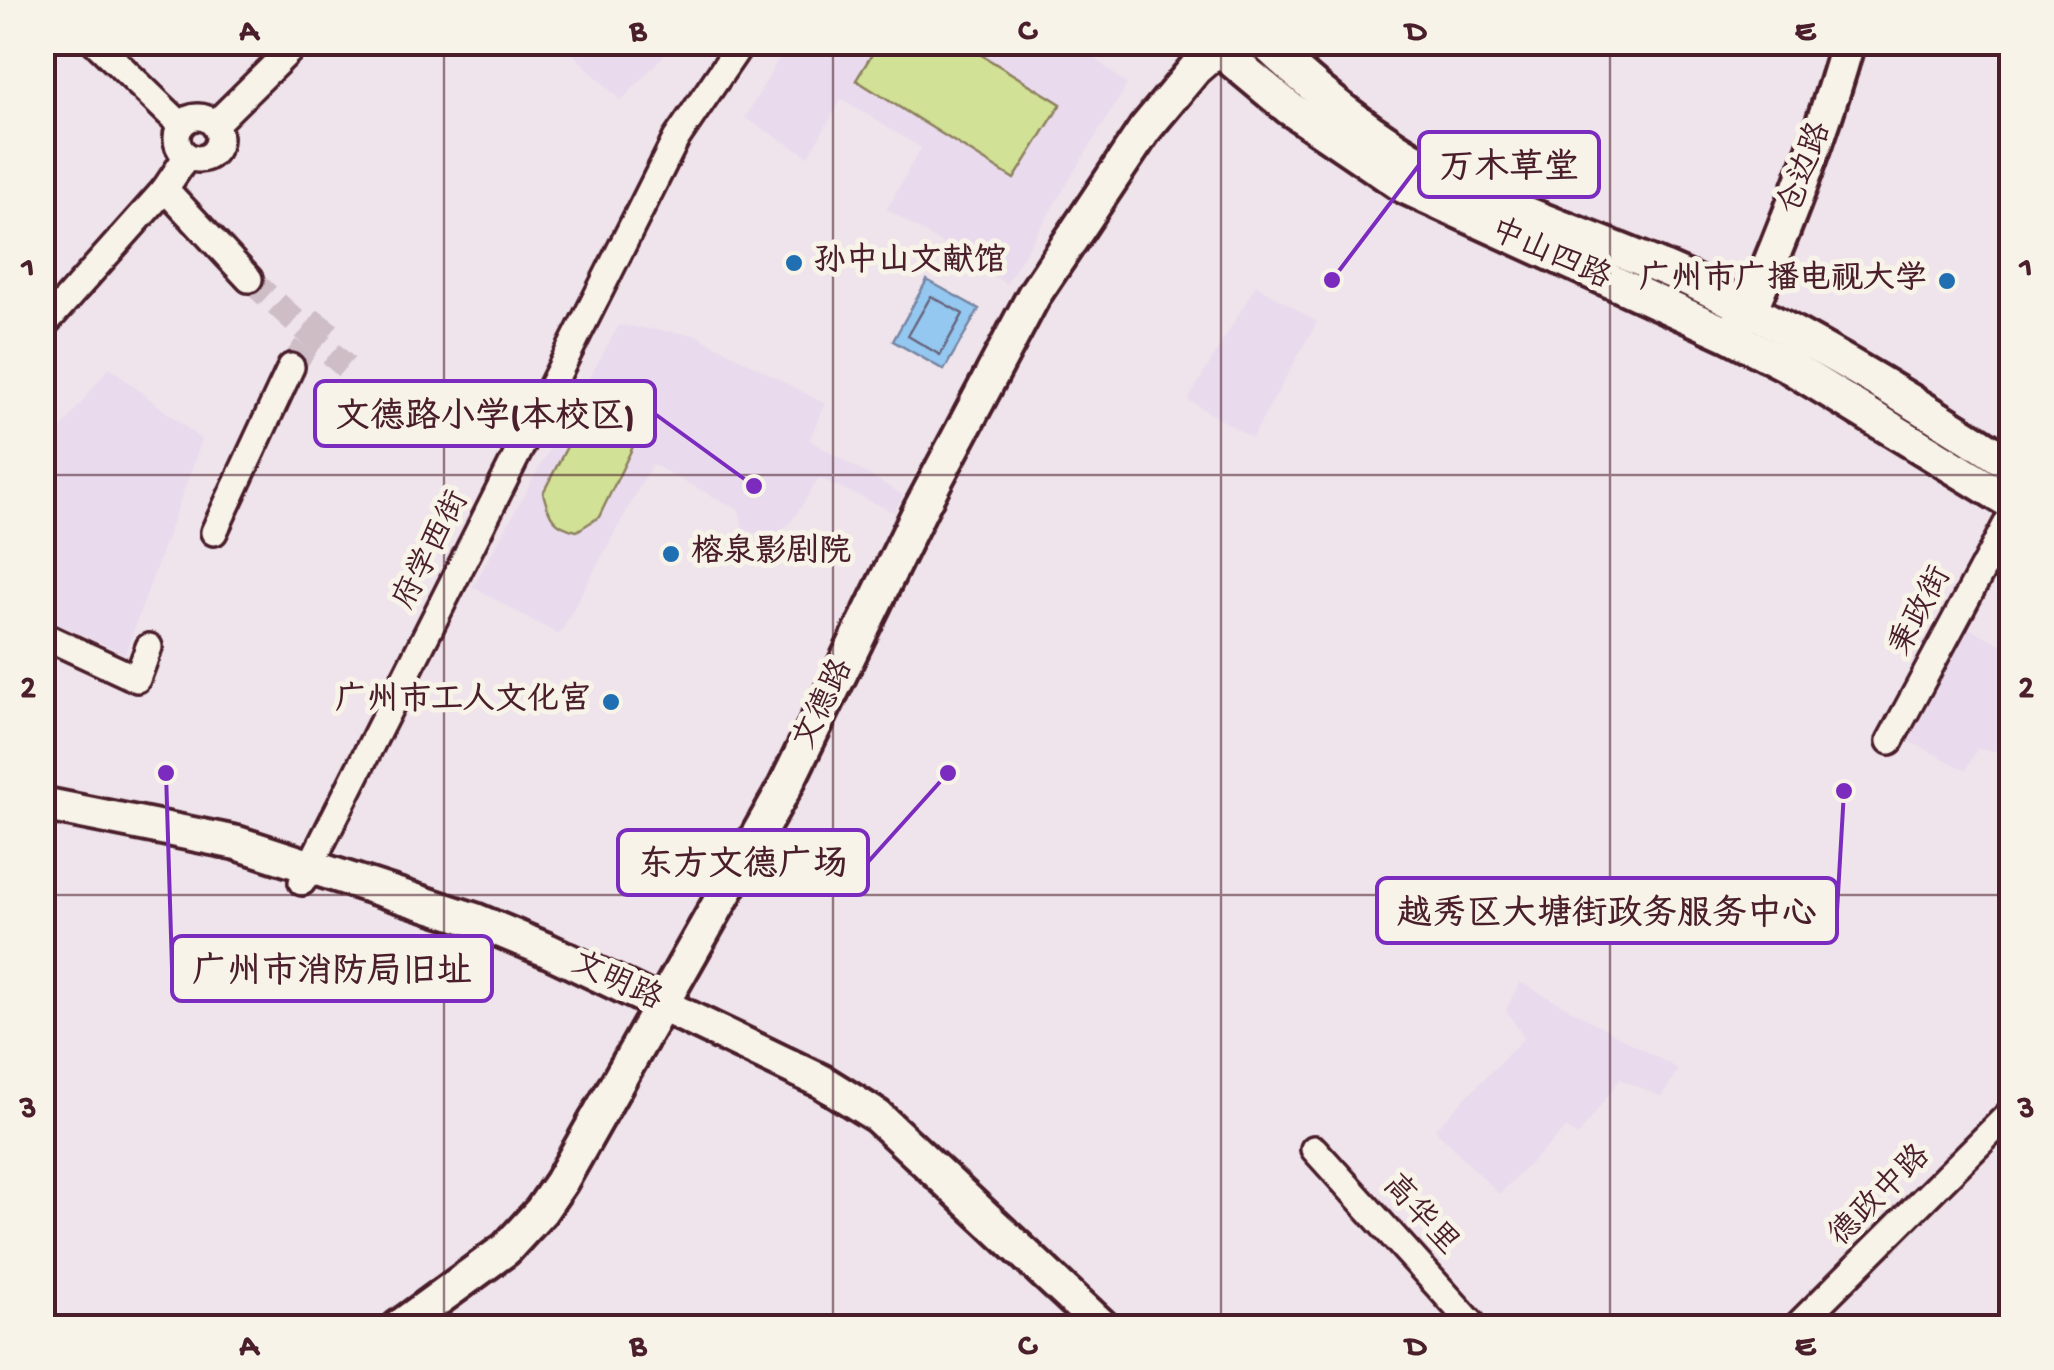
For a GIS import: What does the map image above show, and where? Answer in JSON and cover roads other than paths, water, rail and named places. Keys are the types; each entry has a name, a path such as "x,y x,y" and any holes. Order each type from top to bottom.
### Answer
{"main road":[{"name":"中山四路","path":"1264,42 1370,131 1470,190 1687,278 1737,315 1787,365 2012,503"},
{"name":"仓边路","path":"1737,315 1784,179 1825,42"},
{"name":"仓边路","path":"1737,315 1812,160 1848,42"},
{"name":"中山四路","path":"1226,47 1315,127 1405,186 1495,230 1737,315 1903,398 2012,465"},
{"name":"文德路","path":"430,1328 518,1266 560,1220 591,1174 922,508 1034,295 1170,96 1226,47"},
{"name":"文明路","path":"42,804 204,835 666,1018 858,1102 1104,1328"},
{"name":"文明路","path":"42,824 306,873"},
{"name":"文明路","path":"666,1018 849,1118 1079,1328"},
{"name":"文德路","path":"398,1328 485,1268 541,1211 666,1018"}],"street":[{"path":"95,42 181,125"},
{"path":"215,124 298,42"},
{"name":"府学西街","path":"306,873 676,139 742,42"},
{"path":"200,116 215,124 219,141 213,153 200,159 187,156 178,145 181,125 200,116"},
{"path":"42,327 165,189 187,156"},
{"path":"165,189 249,279"},
{"path":"214,532 291,367"},
{"name":"秉政街","path":"1890,741 2012,514"},
{"path":"42,635 137,679 148,647"},
{"name":"德政中路","path":"1796,1328 2012,1111"},
{"name":"高华里","path":"1314,1149 1476,1328"}],"water":[{"path":"927,280 979,309 944,370 893,341"}],"tunnel":[{"path":"249,279 346,367"},
{"path":"291,367 331,313"}],"place":[{"name":"孙中山文献馆","path":"794,263"},
{"name":"万木草堂","path":"1332,280"},
{"name":"广州市广播电视大学","path":"1947,281"},
{"name":"文德路小学(本校区)","path":"754,486"},
{"name":"榕泉影剧院","path":"671,554"},
{"name":"广州市工人文化宫","path":"611,702"},
{"name":"广州市消防局旧址","path":"166,773"},
{"name":"东方文德广场","path":"948,773"},
{"name":"越秀区大塘街政务服务中心","path":"1844,791"}]}
